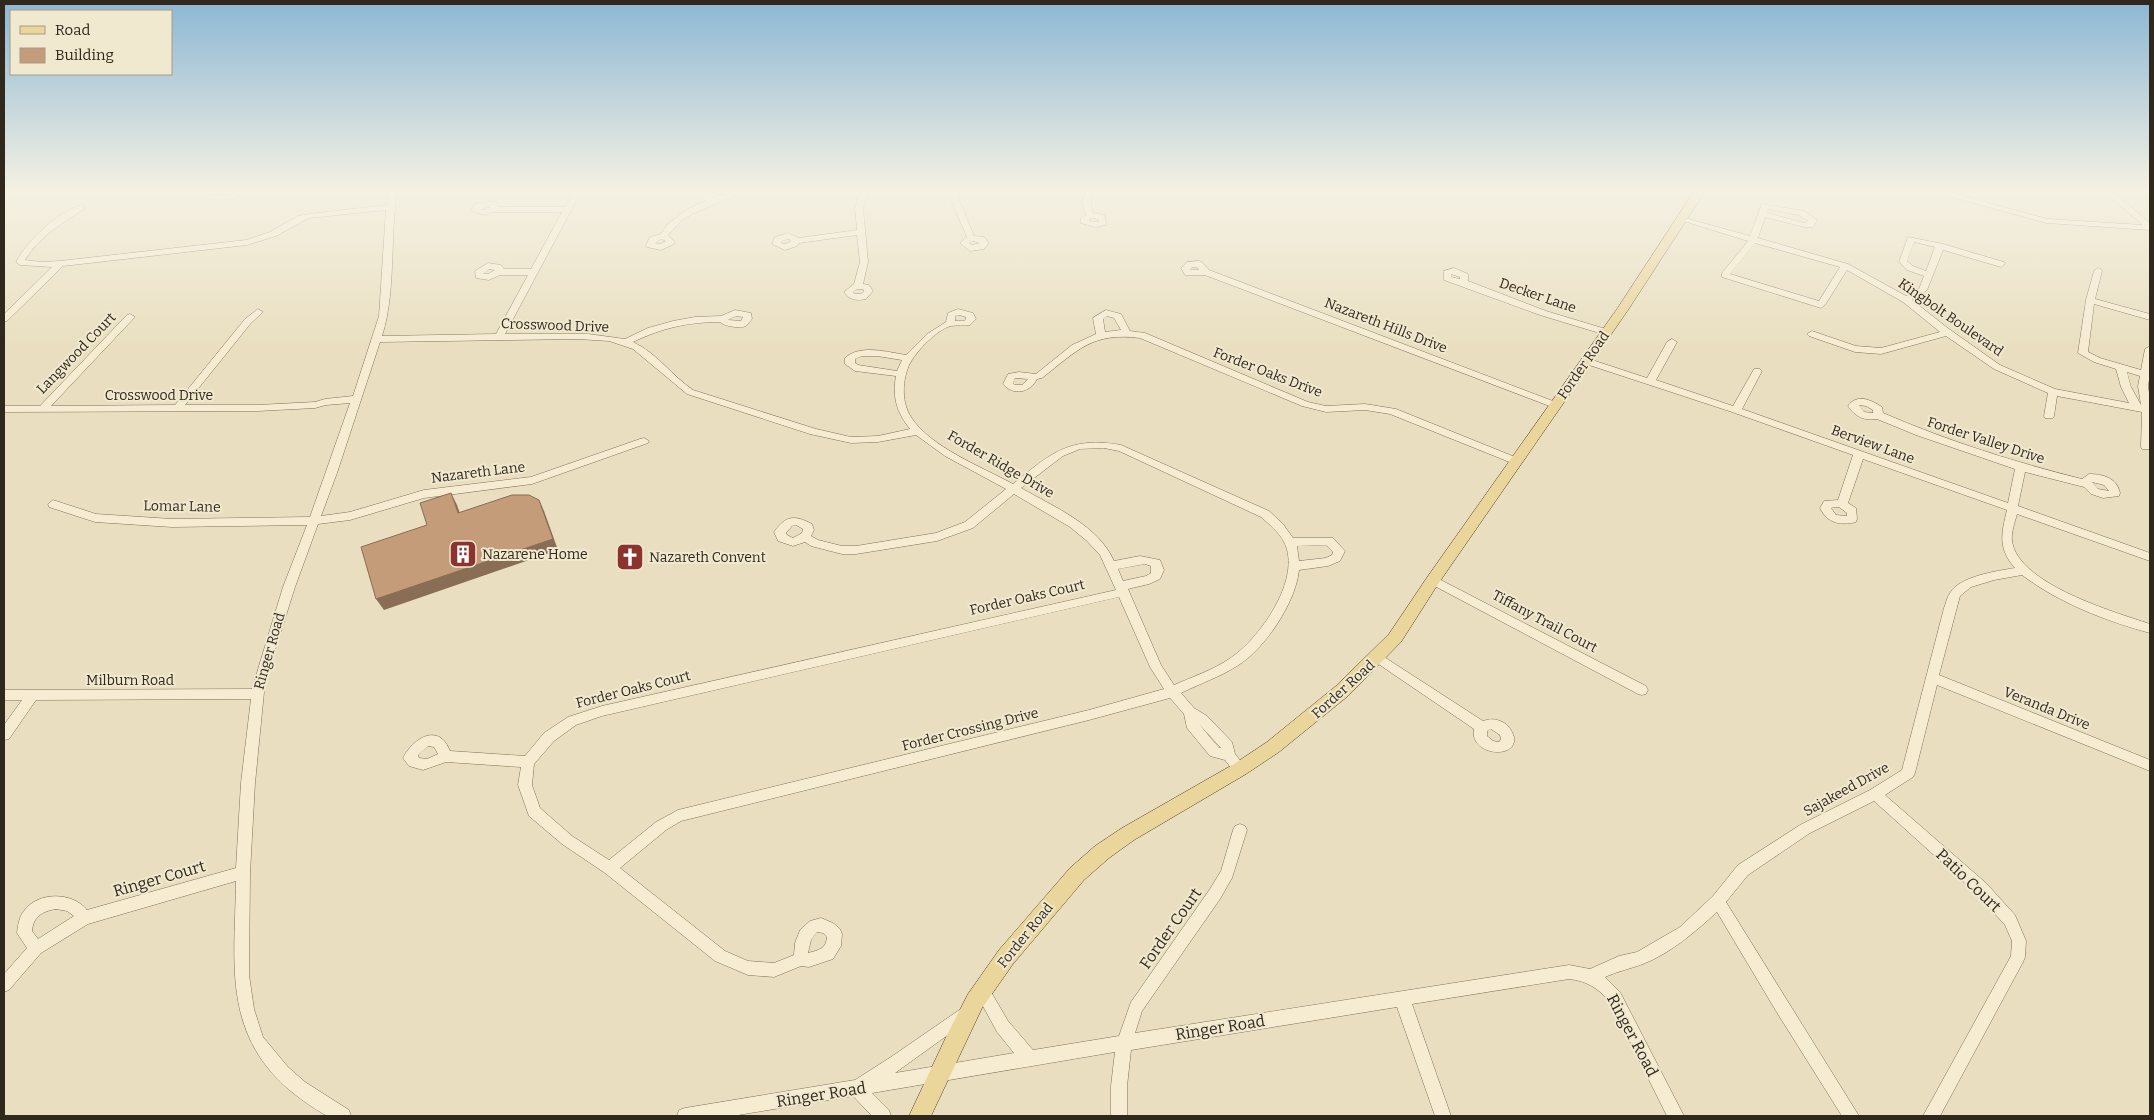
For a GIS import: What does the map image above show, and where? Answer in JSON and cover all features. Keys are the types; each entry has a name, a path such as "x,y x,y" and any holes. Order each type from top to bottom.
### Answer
{"main road":[{"name":"Forder Road","path":"920,1116 969,1012 982,990 1006,957 1077,874 1102,852 1150,820 1240,769 1273,747 1318,712 1378,658 1396,638 1433,580 1606,332 1666,242"}],"street":[{"path":"36,242 24,254 20,262 42,265 60,264 245,242"},
{"name":"Ringer Road","path":"343,1116 299,1088 282,1073 258,1042 251,1027 246,1009 242,976 243,873 248,783 256,694 273,634 377,339 385,308 388,242"},
{"path":"499,337 550,242"},
{"path":"858,286 864,262 861,242"},
{"path":"1750,242 1725,275 1821,305 1845,266"},
{"name":"Kingbolt Boulevard","path":"1760,242 1845,266 1906,300 1964,345 1997,367 2053,392 2149,410"},
{"path":"1910,242 1903,262 1910,268 1929,275"},
{"path":"1925,242 2001,264"},
{"path":"1906,300 1923,290 1940,246"},
{"path":"4,319 60,264"},
{"path":"2098,271 2090,300 2083,353 2096,360 2145,374"},
{"path":"499,272 534,272"},
{"name":"Nazareth Hills Drive","path":"1206,272 1555,405"},
{"name":"Decker Lane","path":"1462,282 1534,310 1606,332"},
{"path":"2090,300 2150,316"},
{"path":"177,409 248,321 258,312"},
{"path":"1101,335 1098,318 1106,313 1118,316 1126,332"},
{"name":"Langwood Court","path":"42,409 130,316"},
{"path":"626,342 666,324 696,319 723,319"},
{"name":"Forder Ridge Drive","path":"950,324 940,329 907,358 900,374 902,409 917,431 944,449 1074,524 1091,538 1105,553 1156,667 1172,692 1190,712 1191,724 1215,752 1229,756 1240,769"},
{"name":"Forder Oaks Drive","path":"1033,378 1040,376 1081,343 1093,337 1126,332 1142,335 1305,404 1326,409 1365,407 1392,411 1516,461"},
{"path":"1812,334 1855,349 1875,351 1949,332"},
{"name":"Crosswood Drive","path":"377,339 595,338 626,342 644,352 673,381 690,392 814,432 851,440 878,439 917,431"},
{"path":"1650,382 1672,342"},
{"path":"2146,446 2149,410 2143,386 2150,350"},
{"path":"900,374 855,368 850,364 850,358 856,354 867,354 907,358"},
{"name":"Berview Lane","path":"1586,361 1736,410 2150,557"},
{"path":"2121,368 2126,387 2136,408"},
{"path":"1736,410 1757,370"},
{"path":"2049,416 2053,392"},
{"name":"Crosswood Drive","path":"4,409 177,409 315,406 322,408 356,403"},
{"name":"Forder Valley Drive","path":"1878,415 1920,433 2021,467 2087,484"},
{"name":"Nazareth Lane","path":"314,521 350,516 424,494 532,480 644,441"},
{"name":"Forder Crossing Drive","path":"610,868 661,826 678,816 1089,716 1172,692 1234,662 1253,645 1278,614 1292,580 1294,566 1290,542 1272,520 1258,511 1129,451 1112,446 1088,445 1068,450 1045,463 969,525 937,537 856,550 842,550 815,543 805,537"},
{"path":"1842,504 1859,454"},
{"path":"2021,467 2006,540 2010,554 2023,571 2039,584 2092,608 2150,629"},
{"name":"Lomar Lane","path":"52,504 95,518 172,523 314,521"},
{"path":"1290,542 1329,541 1339,551 1336,558 1328,562 1294,566"},
{"path":"1111,566 1150,560 1156,564 1158,570 1156,576 1122,589"},
{"name":"Sajakeed Drive","path":"1591,976 1619,962 1640,958 1686,932 1718,901 1743,870 1806,829 1875,794 1908,772 1955,594 1974,581 2023,571"},
{"name":"Tiffany Trail Court","path":"1433,580 1642,690"},
{"name":"Forder Oaks Court","path":"528,762 549,737 572,721 602,711 1122,589"},
{"path":"1378,658 1482,727"},
{"name":"Veranda Drive","path":"1933,678 2150,766"},
{"name":"Milburn Road","path":"4,695 256,694"},
{"path":"4,734 33,695"},
{"path":"446,756 528,762 525,785 534,812 567,840 610,868 720,956 748,968 774,970 801,960"},
{"name":"Patio Court","path":"1875,794 1981,888 2010,920 2019,941 2018,957 1931,1116"},
{"name":"Forder Court","path":"1119,1116 1119,1086 1124,1043 1136,1007 1215,894 1227,873 1240,830"},
{"name":"Ringer Court","path":"4,985 36,948 84,918 243,873"},
{"path":"1718,901 1781,1006 1852,1116"},
{"path":"36,948 24,933 26,920 34,910 49,904 61,903 76,908 84,918"},
{"name":"Ringer Road","path":"685,1116 1029,1058 1578,972 1591,976 1608,988 1615,997 1676,1116"},
{"path":"982,990 996,1019 1008,1037 1029,1058"},
{"path":"1402,999 1443,1116"},
{"path":"883,1116 856,1088 897,1063 969,1012"}],"building":[{"name":"Nazarene Home","path":"451,493 458,513 512,495 529,495 539,500 553,539 376,599 361,547 427,525 420,503"}],"place":[{"name":"Nazarene Home","path":"463,554"},
{"name":"Nazareth Convent","path":"630,557"}]}
